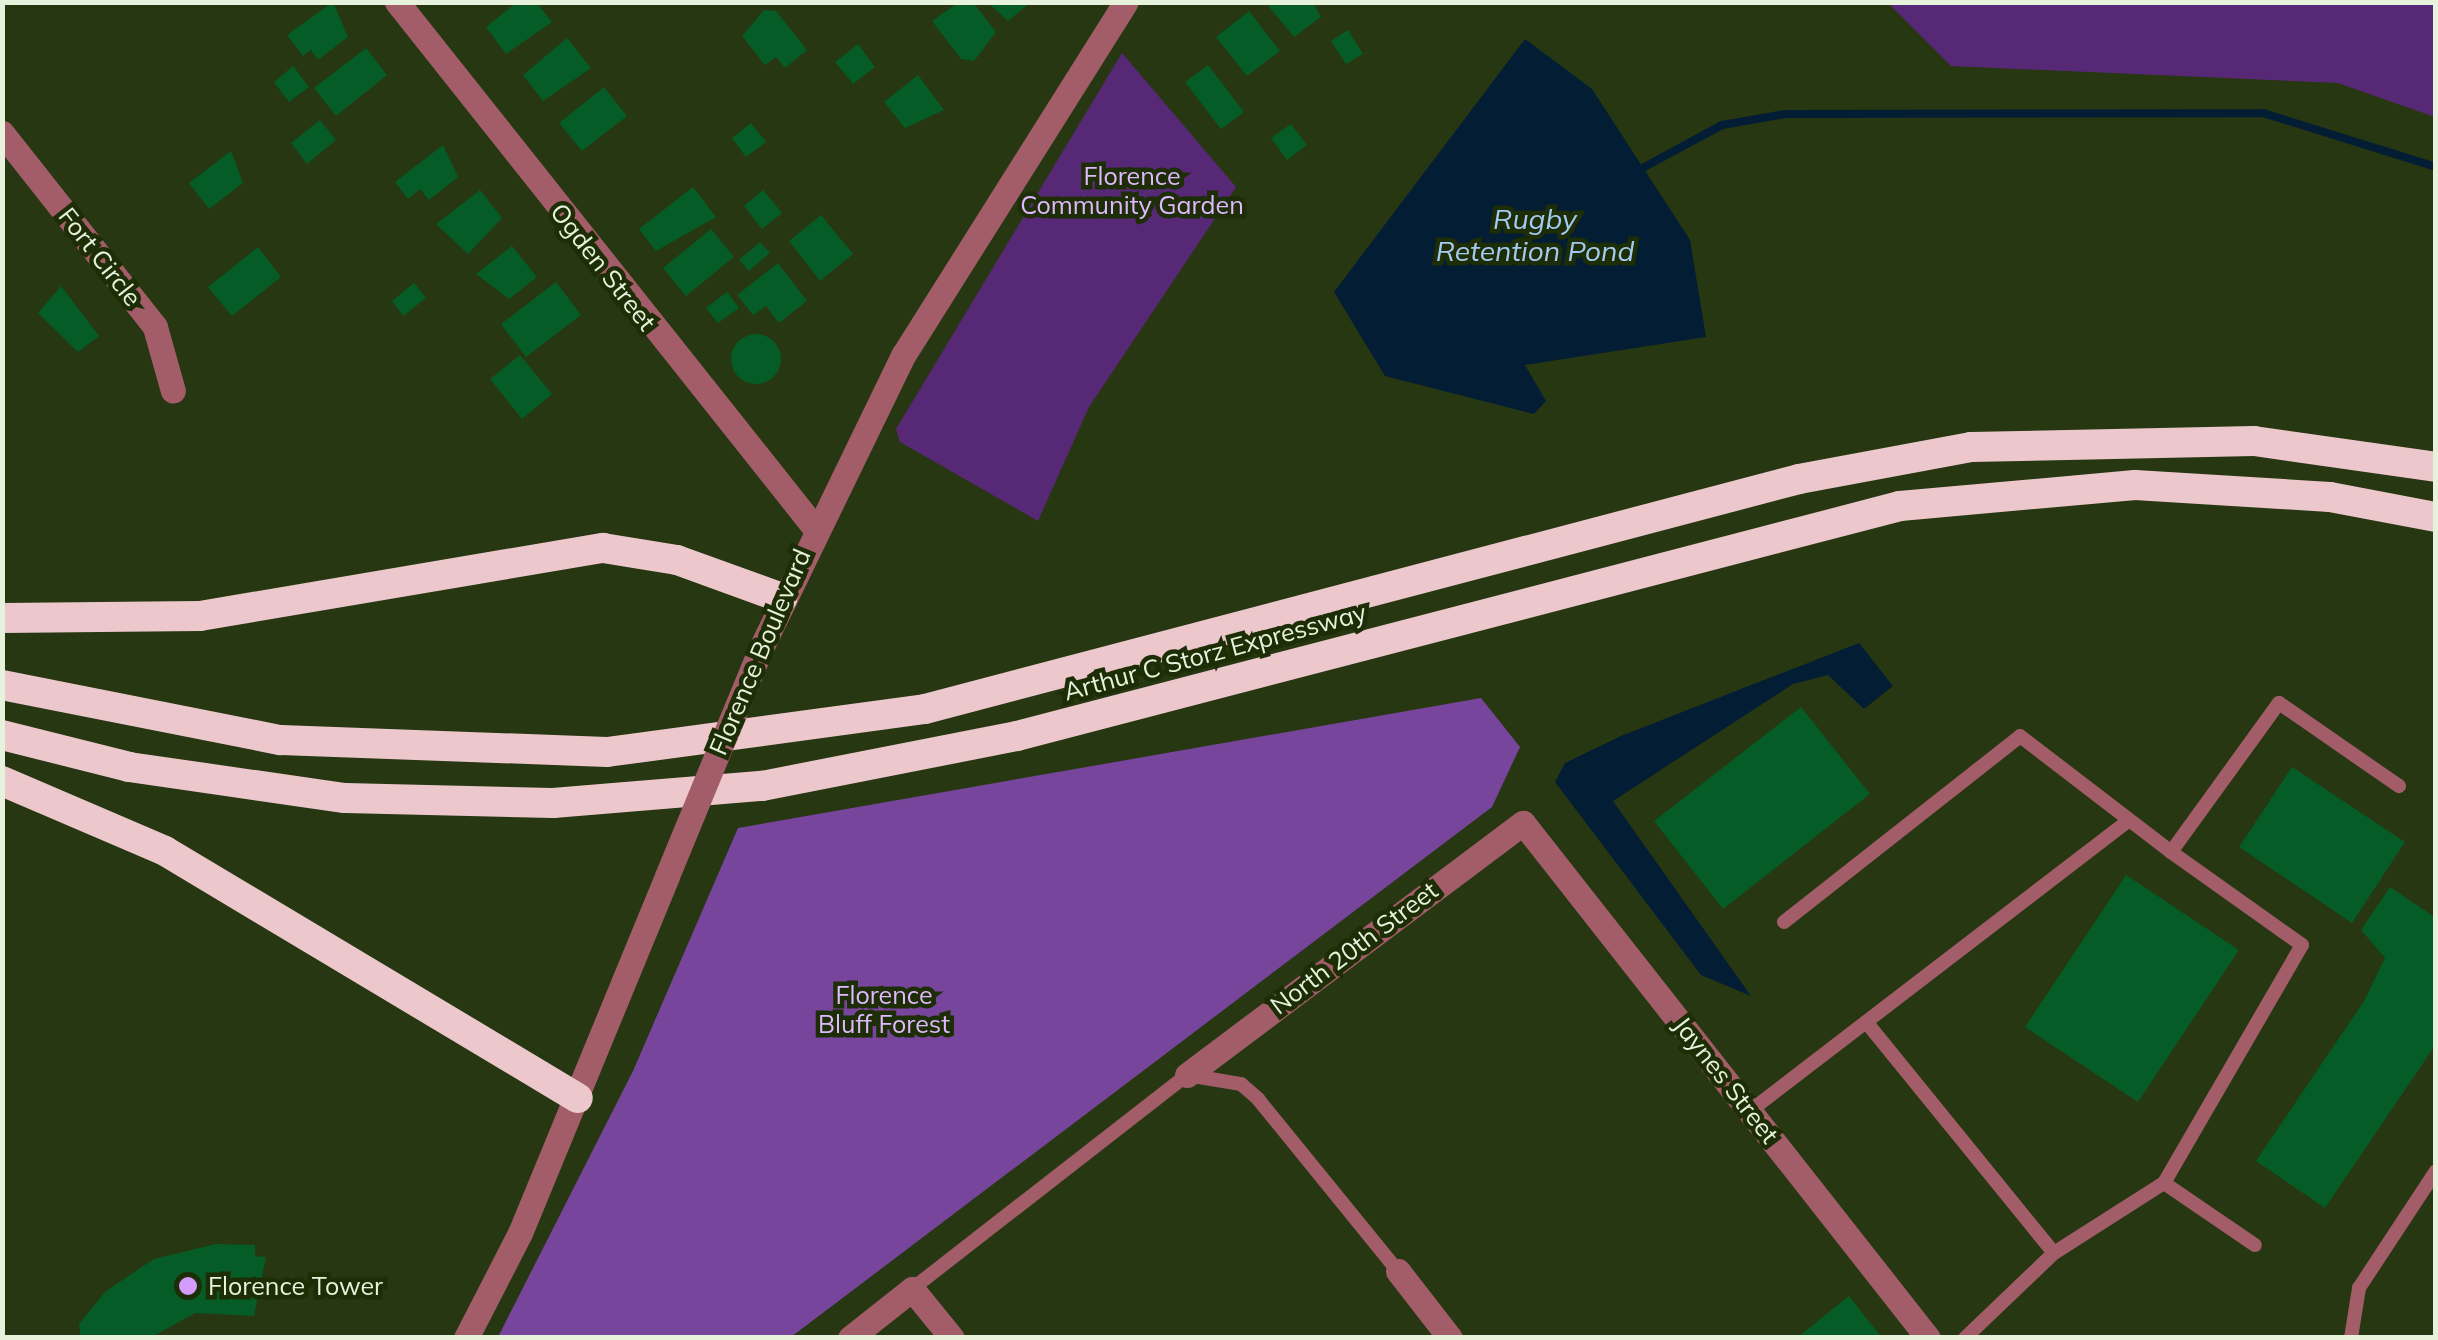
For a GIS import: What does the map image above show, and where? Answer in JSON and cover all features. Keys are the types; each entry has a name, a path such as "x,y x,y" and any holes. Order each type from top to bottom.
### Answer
{"highway":[{"name":"Arthur C Storz Expressway","path":"2,685 281,740 607,752 925,709 1781,484 1970,447 2236,440 2436,468"},
{"name":"Arthur C Storz Expressway","path":"2,735 129,767 344,798 554,803 762,786 1017,736 1900,506 2135,485 2330,496 2436,517"},
{"path":"2,618 200,616 603,548 677,560 782,598"},
{"path":"2,781 165,852 578,1098"}],"street":[{"name":"Ogden Street","path":"397,2 814,527"},
{"name":"Florence Boulevard","path":"466,1338 578,1098 814,527 904,354 1126,2"},
{"name":"Fort Circle","path":"2,133 155,327 172,391"},
{"name":"North 20th Street","path":"1186,1075 1523,823"},
{"name":"Jaynes Street","path":"1523,823 1928,1338"},
{"path":"1398,1271 1450,1338"},
{"path":"850,1338 912,1289 952,1338"}],"lane":[{"path":"2172,852 2279,703 2400,786"},
{"path":"1784,922 2020,736 2126,822 2302,945 2164,1183 2054,1253 1965,1338"},
{"path":"1750,1111 2126,822"},
{"path":"1867,1024 2054,1253"},
{"path":"912,1289 1186,1075 1241,1084 1398,1271"},
{"path":"2351,1338 2359,1288 2436,1171"},
{"path":"2164,1183 2254,1245"}],"green space":[{"path":"1888,3 2435,3 2435,117 2338,83 1951,66"},
{"name":"Florence Community Garden","path":"1122,53 1236,187 1089,407 1038,521 900,442 896,429"},
{"name":"Florence Bluff Forest","path":"1481,698 1520,747 1492,807 791,1337 498,1337 633,1071 738,828"}],"water":[{"name":"Rugby Retention Pond","path":"1525,39 1592,89 1690,240 1706,337 1525,365 1546,401 1534,414 1385,376 1334,292"},
{"path":"1859,643 1893,686 1864,709 1828,675 1793,684 1613,801 1751,996 1701,975 1555,782 1565,763 1621,736"}],"building":[{"path":"333,2 348,37 318,60 311,50 303,56 287,35"},
{"path":"517,2 536,2 552,22 506,54 486,27"},
{"path":"959,2 973,2 996,32 974,61 961,59 932,21"},
{"path":"987,2 1031,2 1008,21"},
{"path":"1265,2 1313,2 1321,17 1294,37"},
{"path":"764,10 776,11 807,50 785,68 776,57 765,65 742,36"},
{"path":"1249,11 1280,51 1247,76 1216,37"},
{"path":"1348,30 1363,54 1346,64 1331,41"},
{"path":"567,38 591,68 543,101 523,75"},
{"path":"858,44 875,67 853,84 835,62"},
{"path":"366,48 387,75 336,116 314,88"},
{"path":"1208,65 1244,112 1221,129 1185,82"},
{"path":"293,66 309,87 289,102 274,82"},
{"path":"918,75 944,110 905,128 884,102"},
{"path":"604,87 627,116 582,151 559,123"},
{"path":"320,120 336,140 307,164 291,143"},
{"path":"751,123 766,142 746,157 732,138"},
{"path":"1291,124 1307,145 1287,160 1271,138"},
{"path":"443,145 458,177 429,200 420,189 408,199 395,182"},
{"path":"231,151 243,183 209,209 189,183"},
{"path":"693,187 716,217 656,251 639,229"},
{"path":"480,190 502,218 468,254 436,224"},
{"path":"763,190 782,213 762,229 744,206"},
{"path":"821,215 853,254 820,281 789,241"},
{"path":"711,229 734,257 686,296 663,268"},
{"path":"760,242 770,253 749,271 739,260"},
{"path":"512,246 537,277 509,299 476,274"},
{"path":"258,247 281,277 232,316 208,287"},
{"path":"778,263 807,301 779,323 766,306 753,315 737,295"},
{"path":"556,282 581,315 526,357 501,324"},
{"path":"414,283 426,298 403,316 392,301"},
{"path":"61,286 99,336 78,352 38,313"},
{"path":"727,292 739,308 718,323 706,308"},
{"path":"756,334 773,342 781,359 773,376 756,384 739,376 731,359 739,342"},
{"path":"520,355 552,394 522,419 490,379"},
{"path":"1801,707 1870,794 1723,909 1654,821"},
{"path":"2292,767 2405,842 2352,923 2239,847"},
{"path":"2126,875 2239,950 2138,1102 2025,1027"},
{"path":"2390,887 2436,918 2436,1044 2325,1208 2256,1161 2364,1001 2385,958 2361,930"},
{"name":"Florence Tower","path":"216,1244 255,1245 255,1256 266,1257 254,1316 195,1313 150,1338 81,1338 79,1324 106,1291 154,1259"},
{"path":"1849,1296 1882,1338 1797,1338"}],"waterway":[{"path":"1637,171 1722,125 1785,114 2263,113 2436,167"}],"place":[{"name":"Florence Tower","path":"188,1286"}]}
